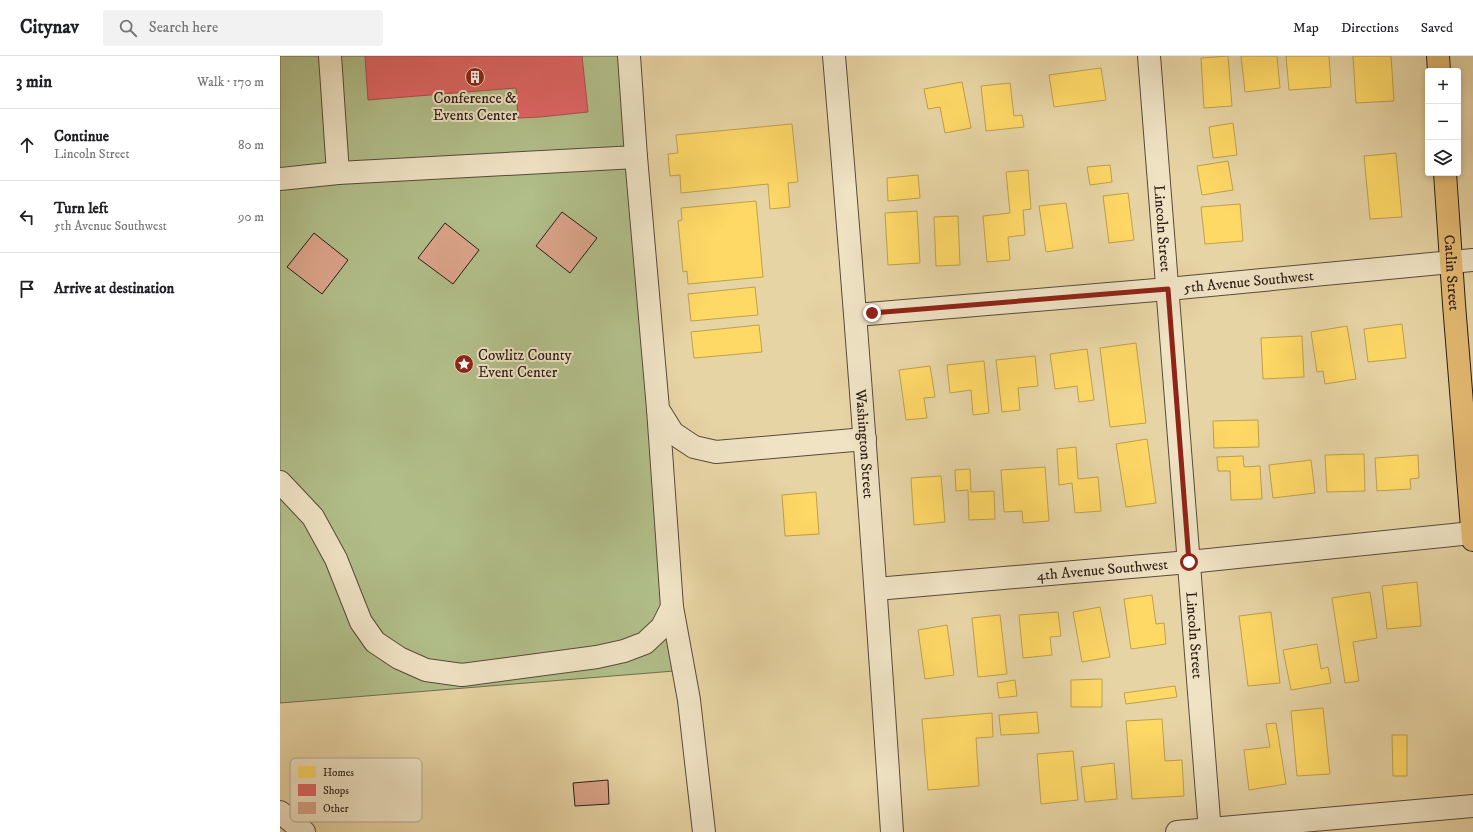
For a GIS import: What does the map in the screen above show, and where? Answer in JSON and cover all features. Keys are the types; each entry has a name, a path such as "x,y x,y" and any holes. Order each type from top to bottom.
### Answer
{"main road":[{"path":"1438,56 1439,68"},
{"name":"Catlin Street","path":"1445,176 1472,537"}],"street":[{"path":"330,56 338,173"},
{"path":"629,56 636,157 658,409 672,607 689,700 704,832"},
{"name":"Washington Street","path":"834,56 856,315 892,832"},
{"name":"Lincoln Street","path":"1149,56 1210,831"},
{"path":"280,179 338,173 636,157"},
{"name":"5th Avenue Southwest","path":"856,315 1168,289 1473,260"},
{"path":"658,409 673,433 694,447 716,452 865,439"},
{"path":"280,482 313,517 336,559 361,622 375,642 399,658 426,670 462,675 597,657 624,651 644,643 649,639 662,627 672,607"},
{"name":"4th Avenue Southwest","path":"876,589 1472,537"},
{"path":"1177,832 1210,831 1473,806"},
{"path":"280,812 290,820"},
{"path":"292,822 304,832"}],"green space":[{"name":"Cowlitz County Event Center","path":"280,56 624,56 674,671 280,703"}],"building: Homes":[{"path":"1228,56 1232,106 1204,108 1201,58"},
{"path":"1241,56 1277,56 1280,88 1245,92"},
{"path":"1286,56 1329,56 1331,87 1289,90"},
{"path":"1353,56 1391,56 1394,101 1356,103"},
{"path":"1101,68 1106,100 1054,107 1049,75"},
{"path":"962,82 971,128 945,133 940,107 928,109 924,89"},
{"path":"1010,83 1014,116 1022,115 1024,127 986,131 981,86"},
{"path":"1233,123 1237,155 1213,158 1209,127"},
{"path":"792,124 798,182 788,183 790,207 770,209 768,184 681,193 680,175 670,176 668,154 678,153 676,135"},
{"path":"1396,153 1402,217 1370,219 1364,156"},
{"path":"1228,161 1233,190 1202,195 1197,166"},
{"path":"1110,165 1112,182 1090,185 1087,167"},
{"path":"1028,170 1031,209 1023,210 1025,235 1008,237 1010,260 987,262 983,216 1010,213 1006,172"},
{"path":"918,175 920,198 888,201 887,178"},
{"path":"1128,193 1134,240 1109,243 1103,196"},
{"path":"756,201 763,277 688,284 687,271 683,272 678,221 682,220 681,208"},
{"path":"1066,203 1073,248 1046,252 1039,206"},
{"path":"1240,204 1243,241 1205,244 1201,207"},
{"path":"917,211 920,263 888,265 885,213"},
{"path":"958,216 960,265 936,266 934,217"},
{"path":"755,287 758,315 691,321 688,294"},
{"path":"1402,324 1406,358 1368,362 1364,329"},
{"path":"759,325 762,352 694,358 691,332"},
{"path":"1347,326 1356,379 1325,384 1323,371 1317,372 1311,332"},
{"path":"1302,336 1304,377 1263,379 1261,338"},
{"path":"1136,343 1146,423 1110,427 1100,348"},
{"path":"1087,349 1094,400 1079,402 1077,386 1055,389 1050,354"},
{"path":"1035,356 1038,386 1018,388 1020,410 1002,412 996,360"},
{"path":"984,361 989,413 973,415 971,390 950,393 947,365"},
{"path":"930,366 935,397 924,398 927,418 906,420 899,370"},
{"path":"1258,420 1259,447 1214,448 1213,421"},
{"path":"1147,439 1156,503 1126,507 1116,444"},
{"path":"1076,447 1078,479 1098,477 1101,511 1075,513 1072,483 1059,485 1057,449"},
{"path":"1364,454 1365,491 1327,492 1325,455"},
{"path":"1418,455 1419,478 1410,479 1411,489 1377,491 1375,458"},
{"path":"1243,456 1244,467 1260,466 1262,499 1231,500 1230,471 1218,471 1217,457"},
{"path":"1311,460 1315,493 1273,498 1269,465"},
{"path":"1045,467 1049,521 1023,523 1022,511 1004,512 1001,470"},
{"path":"970,469 971,492 994,491 995,519 969,520 968,490 956,491 955,470"},
{"path":"941,476 945,522 914,525 911,478"},
{"path":"816,492 819,534 785,536 782,495"},
{"path":"1417,582 1421,626 1387,629 1382,586"},
{"path":"1370,592 1377,638 1353,642 1359,681 1345,683 1332,598"},
{"path":"1152,595 1156,624 1164,623 1166,644 1131,649 1124,599"},
{"path":"1100,607 1110,657 1082,662 1073,612"},
{"path":"1058,612 1061,636 1050,637 1052,655 1023,658 1019,615"},
{"path":"1271,612 1280,683 1248,686 1239,616"},
{"path":"1000,615 1007,674 978,677 972,618"},
{"path":"947,625 954,675 925,679 918,630"},
{"path":"1317,644 1321,669 1328,667 1331,683 1291,690 1283,650"},
{"path":"1102,679 1102,707 1071,707 1071,680"},
{"path":"1015,680 1017,696 999,698 997,683"},
{"path":"1175,686 1177,697 1126,704 1124,693"},
{"path":"1323,708 1330,774 1297,776 1291,711"},
{"path":"1037,712 1039,733 1001,735 999,715"},
{"path":"992,713 993,737 976,738 979,786 928,790 922,719"},
{"path":"1162,719 1165,761 1182,760 1184,796 1132,799 1126,721"},
{"path":"1276,723 1286,784 1249,790 1244,750 1270,747 1266,724"},
{"path":"1392,735 1407,735 1407,776 1393,776"},
{"path":"1073,751 1078,800 1041,804 1037,754"},
{"path":"1114,763 1117,799 1085,802 1081,767"}],"building: Shops":[{"name":"Conference & Events Center","path":"365,56 582,56 588,112 518,118 516,88 368,100"}],"building: Other":[{"path":"562,212 597,238 570,273 536,246"},
{"path":"445,223 479,250 453,284 418,258"},
{"path":"314,233 348,260 322,294 287,267"},
{"path":"608,780 609,804 575,806 573,783"}],"place":[{"name":"Conference & Events Center","path":"475,77"},
{"name":"Cowlitz County Event Center","path":"464,364"}],"route":[{"path":"872,313 1168,289 1189,562"}]}
